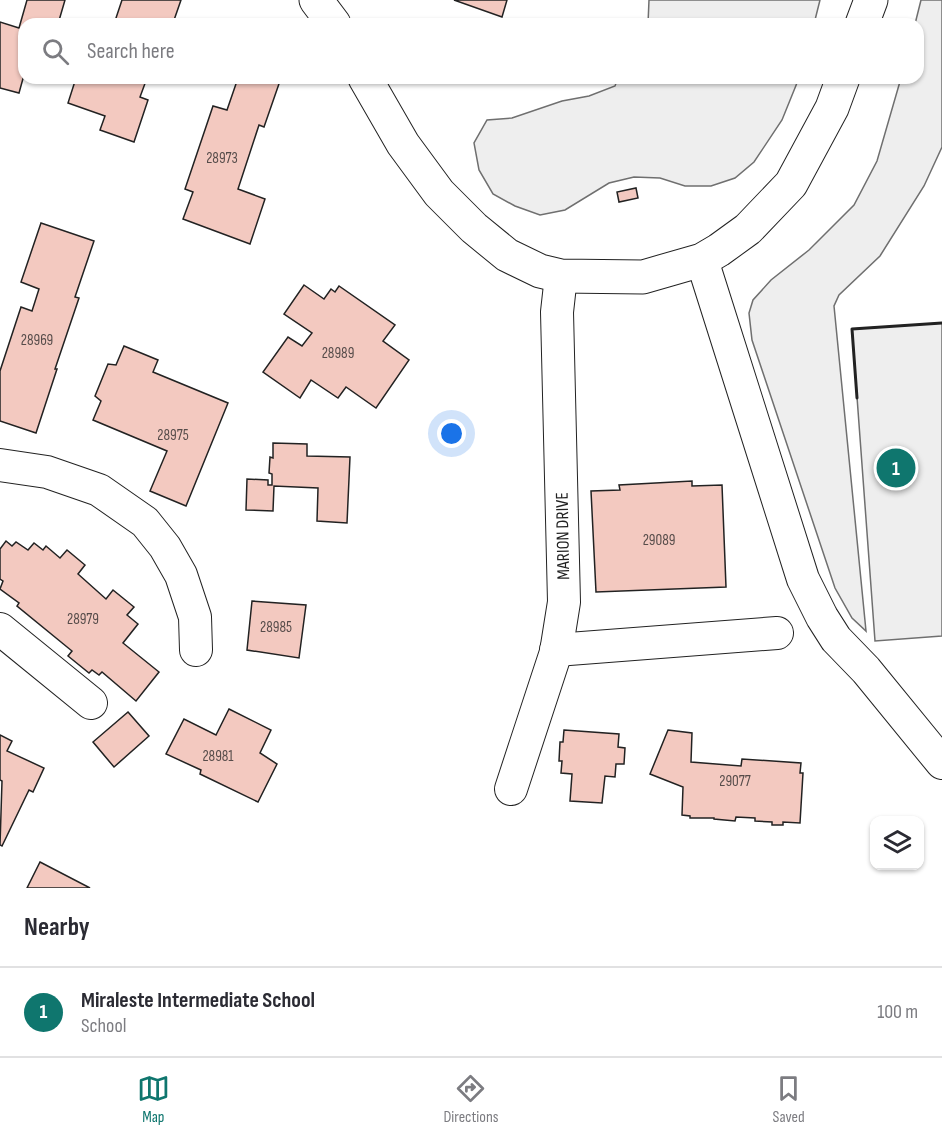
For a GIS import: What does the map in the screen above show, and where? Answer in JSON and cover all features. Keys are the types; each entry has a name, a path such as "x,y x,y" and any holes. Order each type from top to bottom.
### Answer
{"main road":[{"path":"316,0 330,18"},
{"path":"864,18 871,0"},
{"path":"368,84 403,144 439,193 507,255 540,271 561,276 644,277 702,260 748,229 791,184 832,108 841,84"}],"street":[{"path":"702,260 803,579 836,639 866,670 942,763"},
{"name":"MARION DRIVE","path":"511,789 556,650 564,602 557,315 561,276"},
{"path":"0,465 48,472 99,490 145,522 165,547 181,575 195,617 196,650"},
{"path":"0,629 91,703"},
{"path":"556,650 777,633"}],"shaded area":[{"path":"649,0 820,0 816,18 648,18"},
{"path":"921,0 942,0 942,147 924,186 880,256 839,295 834,306 866,631 852,618 835,588 752,340 749,313 753,300 771,280 809,250 854,205 877,161 899,84 924,84 924,18 916,18"},
{"path":"616,84 797,84 782,120 754,162 735,178 711,186 685,186 660,178 634,177 609,183 565,210 540,215 515,206 493,194 479,170 474,143 487,120 512,118 562,101 589,96"},
{"path":"942,323 942,636 875,641 852,329"}],"building":[{"path":"27,0 65,0 60,18 22,18"},
{"path":"122,0 181,0 175,18 116,18"},
{"path":"454,0 507,0 502,17"},
{"path":"0,22 18,28 18,84 22,84 19,93 0,88"},
{"path":"74,84 145,84 140,97 148,100 134,142 100,130 105,116 68,103"},
{"path":"236,84 279,84 264,127 259,125 238,189 265,199 250,244 183,219 193,192 185,189 213,106 227,110"},
{"path":"636,188 638,198 619,202 617,192"},
{"path":"41,223 94,241 75,297 79,298 36,433 0,421 0,371 21,307 32,311 39,289 21,282"},
{"path":"304,285 324,299 331,289 335,292 339,286 395,325 383,341 409,360 376,408 346,387 338,398 311,380 300,398 263,372 288,337 302,346 312,333 284,314"},
{"path":"124,346 158,360 153,372 228,403 186,506 150,491 167,451 93,420 101,401 95,396 108,364 116,365"},
{"path":"273,443 307,444 307,456 350,457 347,523 317,521 318,488 274,486 273,511 246,510 247,479 268,480 268,485 272,485 272,474 269,473 270,457 273,458"},
{"path":"692,481 692,486 722,485 726,587 596,592 591,491 620,490 619,485"},
{"path":"6,541 12,546 16,542 28,550 34,543 43,550 46,546 60,558 67,550 85,565 78,574 106,599 113,590 134,607 127,615 138,624 123,643 159,672 136,701 102,672 99,675 92,670 89,673 68,656 72,651 0,589 3,581 0,579 0,549"},
{"path":"252,601 306,605 299,658 247,650"},
{"path":"229,709 271,730 260,753 277,764 258,802 200,774 201,770 166,754 184,719 216,735"},
{"path":"128,712 149,736 114,767 93,742"},
{"path":"564,730 619,734 618,747 625,748 624,764 616,764 615,777 605,776 602,803 570,801 572,774 561,773 562,761 559,761 560,742 563,742"},
{"path":"668,730 692,733 691,762 741,766 742,759 801,763 800,773 803,773 800,823 783,822 783,825 772,825 772,822 755,821 755,818 736,817 735,821 690,818 690,816 682,815 683,787 650,774"},
{"path":"0,735 12,741 7,751 44,768 33,792 29,790 2,846 0,845 2,781 0,780"},
{"path":"40,862 90,888 27,888"}],"wall":[{"path":"857,398 852,329 942,323"}],"place":[{"name":"Miraleste Intermediate School","path":"896,468"}]}
